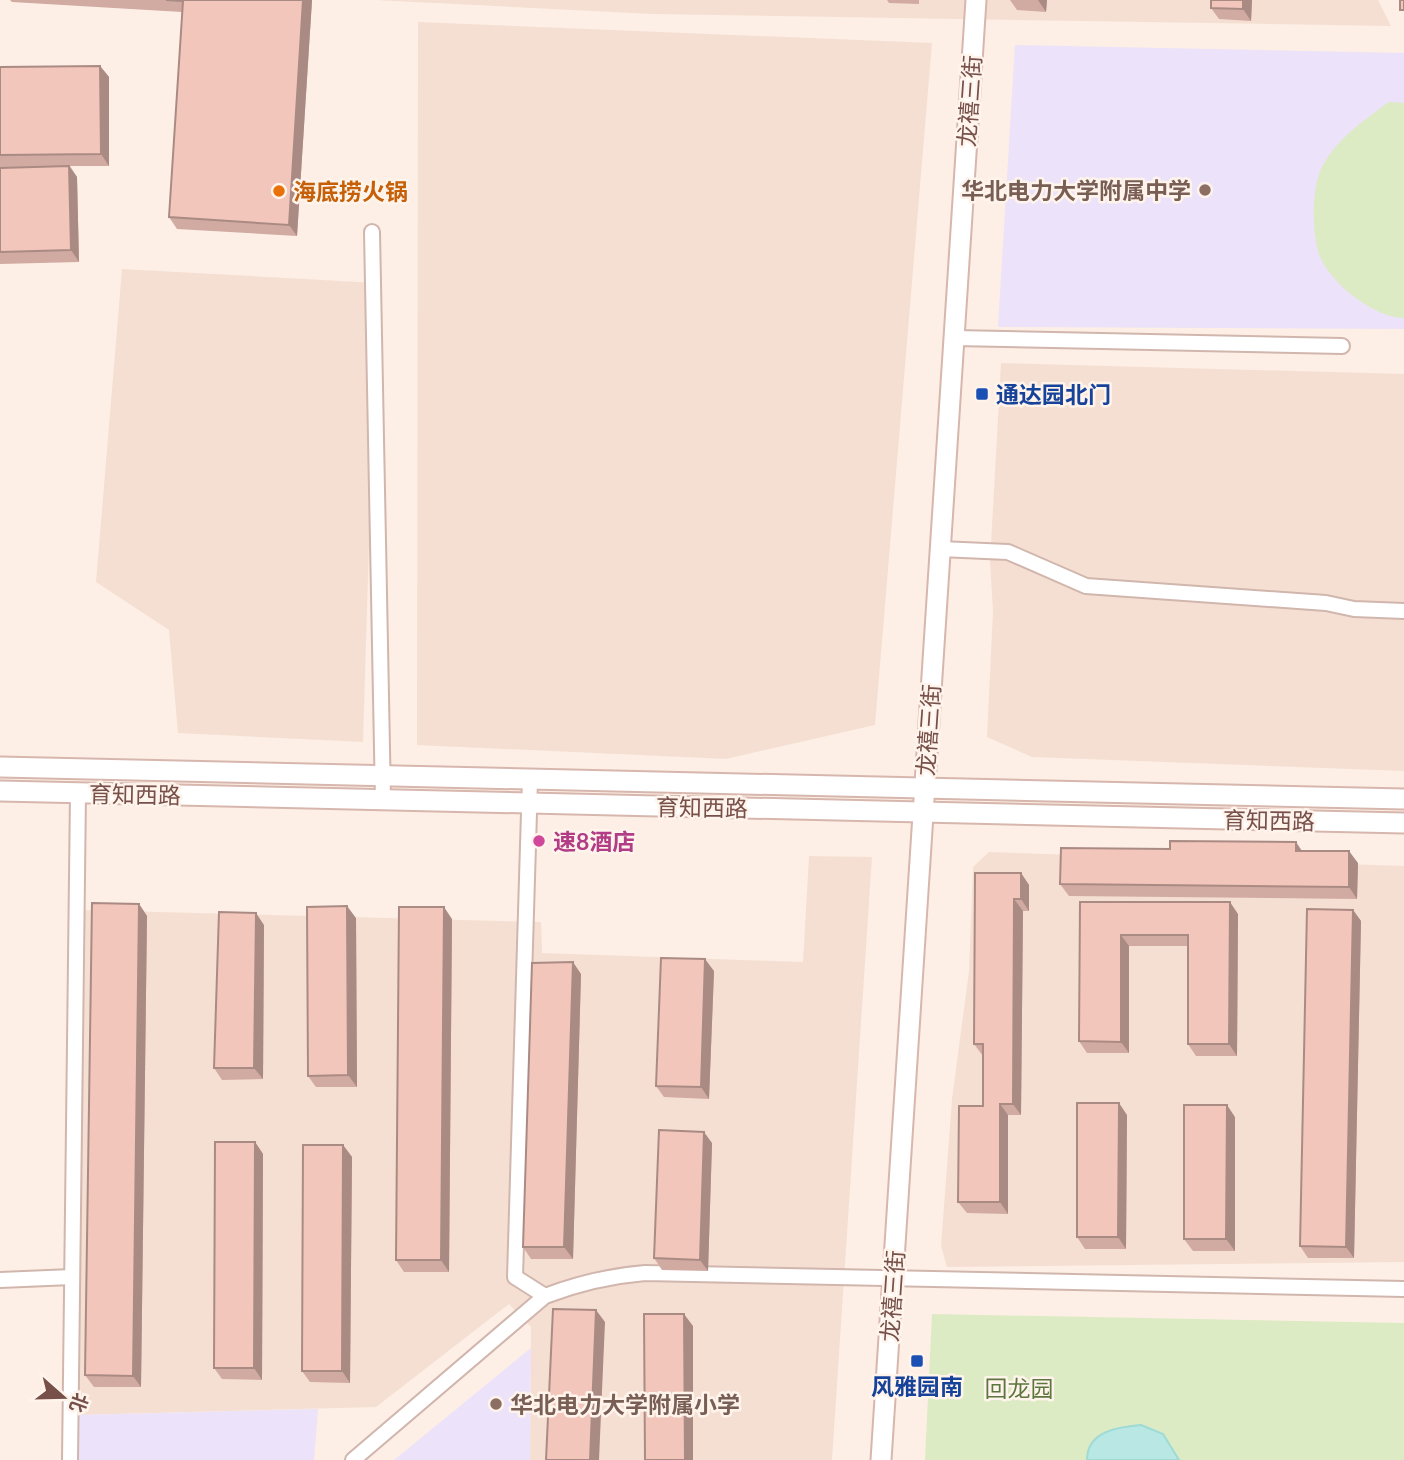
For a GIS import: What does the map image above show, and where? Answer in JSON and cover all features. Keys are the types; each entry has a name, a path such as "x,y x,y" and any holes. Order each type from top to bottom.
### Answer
{"street":[{"name":"龙禧三街","path":"881,1460 976,0"},
{"path":"372,232 383,800"},
{"path":"954,338 1342,346"},
{"path":"940,549 1008,552 1086,586 1404,611"},
{"name":"育知西路","path":"0,767 1404,799"},
{"path":"530,779 515,1278 545,1296"},
{"name":"育知西路","path":"0,791 1404,823"},
{"path":"71,1460 78,793"},
{"path":"353,1460 545,1296 579,1283 612,1276 645,1273 1404,1289"},
{"path":"0,1280 72,1277"}],"shaded area":[{"path":"375,0 1378,0 1391,26 652,14"},
{"path":"418,22 932,43 875,725 726,759 417,745"},
{"name":"华北电力大学附属中学","path":"1015,45 1404,53 1404,329 998,327"},
{"path":"122,269 377,283 363,742 178,733 169,630 96,582"},
{"path":"1001,363 1404,374 1404,771 1032,757 987,737 993,611 990,562"},
{"path":"989,852 1404,866 1404,1262 947,1267 941,1246 952,1099 969,971 973,867"},
{"path":"809,856 872,857 832,1460 530,1460 531,1327 509,1304 376,1407 78,1415 81,910 541,922 542,953 803,962"},
{"name":"华北电力大学附属小学","path":"531,1348 530,1460 394,1460"},
{"path":"318,1409 314,1460 77,1460 78,1415"}],"green space":[{"path":"1389,102 1404,103 1404,318 1369,307 1347,291 1323,263 1314,230 1315,190 1327,158 1351,131"},
{"name":"回龙园","path":"932,1314 1404,1323 1404,1460 925,1460"}],"water":[{"path":"1141,1425 1163,1434 1179,1460 1087,1460 1092,1443 1105,1432"}],"building":[{"path":"166,0 303,0 289,225 169,217 183,1"},
{"path":"1211,0 1243,0 1243,9 1211,8"},
{"path":"1400,0 1404,0 1404,10 1400,10"},
{"path":"100,66 101,154 0,155 0,67"},
{"path":"69,166 71,250 0,252 0,168"},
{"path":"1170,841 1296,842 1296,851 1349,851 1349,887 1060,884 1061,848 1170,849"},
{"path":"975,873 1021,873 1021,899 1014,899 1013,1104 1000,1104 1000,1202 958,1202 959,1106 983,1106 983,1044 974,1044"},
{"path":"1080,902 1230,902 1229,1044 1188,1044 1188,935 1121,935 1121,1042 1079,1041"},
{"path":"92,903 139,904 133,1376 85,1375"},
{"path":"347,906 348,1075 308,1076 307,907"},
{"path":"399,907 444,907 441,1260 396,1260"},
{"path":"1307,909 1353,910 1346,1247 1300,1246"},
{"path":"219,912 256,913 254,1068 214,1068"},
{"path":"661,958 705,959 701,1087 656,1086"},
{"path":"573,962 564,1247 523,1247 532,963"},
{"path":"1077,1103 1119,1103 1118,1237 1077,1237"},
{"path":"1184,1105 1227,1105 1226,1239 1184,1239"},
{"path":"659,1130 704,1132 700,1260 654,1258"},
{"path":"215,1142 255,1142 254,1368 214,1368"},
{"path":"303,1145 343,1145 342,1371 302,1371"},
{"path":"553,1309 596,1310 590,1460 546,1460"},
{"path":"644,1314 684,1314 685,1460 645,1460"}],"place":[{"name":"华北电力大学附属中学","path":"1205,190"},
{"name":"海底捞火锅","path":"279,191"},
{"name":"通达园北门","path":"982,394"},
{"name":"速8酒店","path":"539,841"},
{"name":"风雅园南","path":"917,1361"},
{"name":"华北电力大学附属小学","path":"496,1404"}]}
